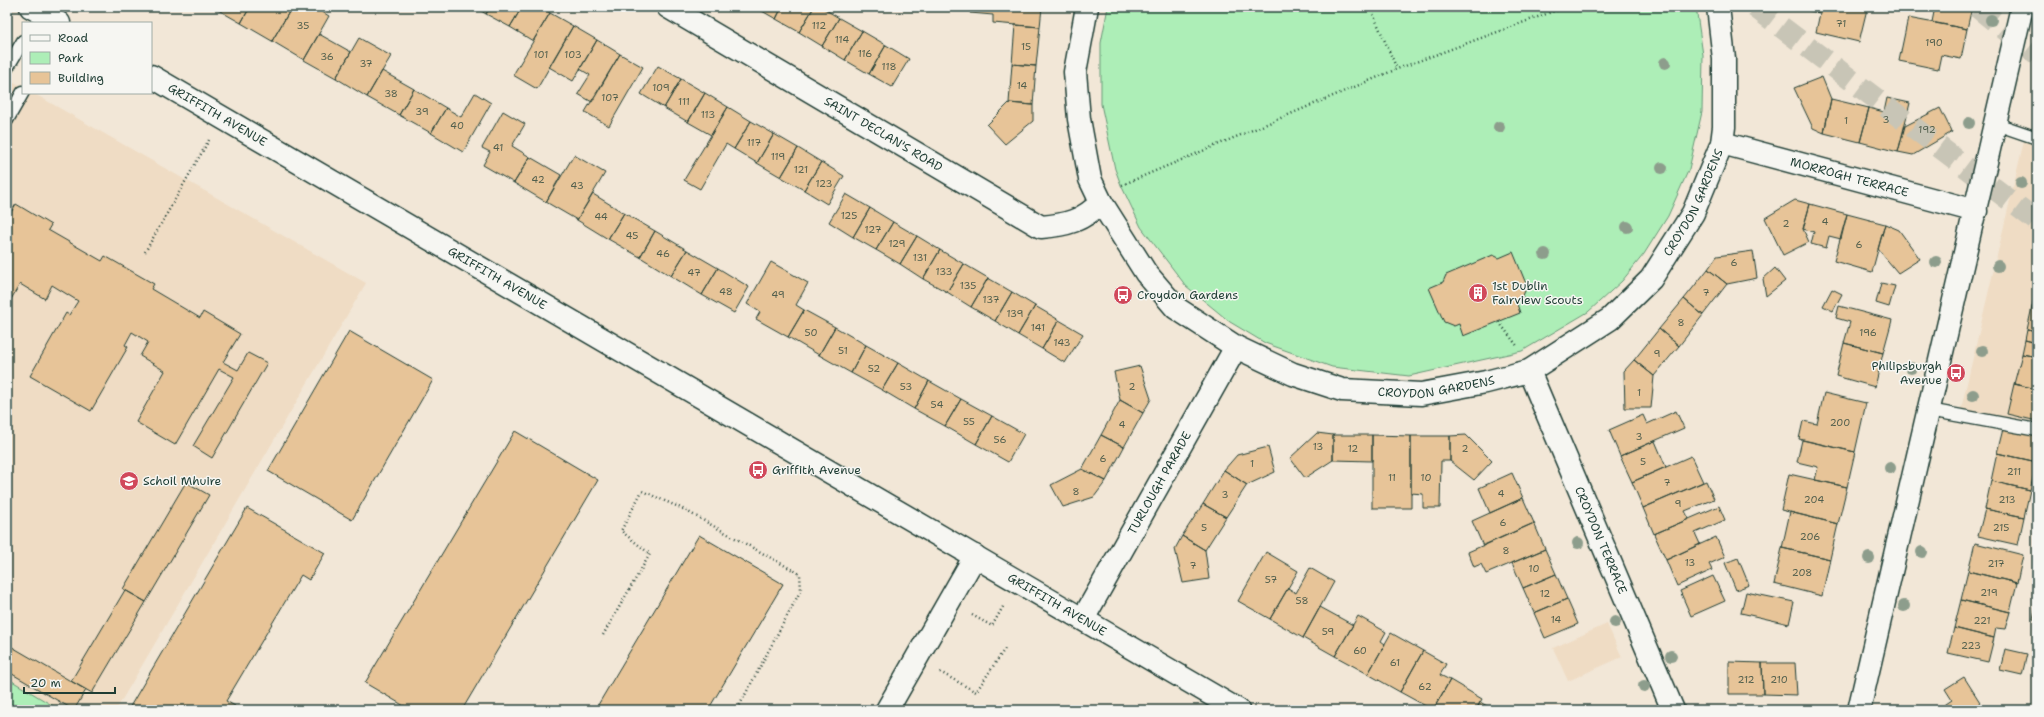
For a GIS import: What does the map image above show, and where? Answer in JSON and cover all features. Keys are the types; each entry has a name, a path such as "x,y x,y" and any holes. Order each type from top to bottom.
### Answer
{"street":[{"name":"SAINT DECLAN'S ROAD","path":"668,7 1041,227 1063,225 1089,214 1101,202"},
{"name":"CROYDON GARDENS","path":"1087,7 1075,72 1079,120 1090,179 1101,202 1146,273 1176,308 1236,347 1293,374 1342,390 1421,394 1486,382 1529,371 1610,319 1651,279 1694,213 1722,143 1724,127 1724,59 1718,7"},
{"path":"1859,710 1976,211 2022,7"},
{"path":"35,14 56,22"},
{"name":"GRIFFITH AVENUE","path":"152,77 1238,710"},
{"name":"MORROGH TERRACE","path":"1722,143 1976,211"},
{"name":"TURLOUGH PARADE","path":"1083,619 1236,347"},
{"name":"CROYDON TERRACE","path":"1529,371 1673,710"},
{"path":"887,710 975,556"}],"lane":[{"path":"7,68 22,43"},
{"path":"7,120 22,94"},
{"path":"1996,124 2037,138"},
{"path":"1929,410 2037,430"}],"path":[{"path":"1370,7 1397,69"},
{"path":"1101,202 1120,185 1397,69 1565,7"},
{"path":"145,252 222,118"},
{"path":"603,635 650,554 621,531 642,491 681,508 800,574 801,590 737,710"},
{"path":"949,601 992,626 1018,581"},
{"path":"937,670 976,692 1006,647"}],"shaded area":[{"name":"Schoil Mhuire","path":"14,82 22,86 22,94 35,94 366,283 116,710 7,710 7,94"},
{"path":"2027,128 2037,130 2037,426 1961,409"},
{"path":"1607,624 1622,657 1568,681 1553,648"}],"green space":[{"path":"1108,7 1696,7 1703,55 1702,112 1689,169 1668,216 1644,254 1622,281 1588,312 1522,351 1409,376 1332,367 1265,343 1230,322 1186,286 1141,227 1115,169 1101,104 1101,43"},
{"path":"7,678 60,710 7,710"}],"building":[{"path":"213,7 250,7 241,23"},
{"path":"250,7 292,7 272,41 241,23"},
{"path":"292,7 314,7 329,16 304,60 272,41"},
{"path":"475,7 490,7 486,14"},
{"path":"490,7 522,7 510,27 486,14"},
{"path":"522,7 541,7 550,13 533,41 510,27"},
{"path":"755,7 782,7 776,19"},
{"path":"782,7 814,7 799,32 776,19"},
{"path":"814,7 821,7 839,18 822,46 799,32"},
{"path":"971,7 1042,7 1040,27 993,23 993,15 970,13"},
{"path":"1807,7 1856,7 1867,9 1859,42 1816,32 1820,13 1806,10"},
{"path":"1935,7 1972,7 1967,29 1932,22"},
{"path":"550,13 573,26 537,89 513,75"},
{"path":"839,18 862,31 845,60 822,46"},
{"path":"1908,18 1967,29 1961,59 1941,55 1938,69 1899,61"},
{"path":"1015,25 1040,27 1036,66 1012,64"},
{"path":"573,26 597,40 573,81 549,67"},
{"path":"862,31 886,45 869,74 845,60"},
{"path":"319,34 351,52 336,78 304,60"},
{"path":"359,38 391,56 367,97 336,78"},
{"path":"597,40 620,54 592,102 578,94 590,75 580,69"},
{"path":"886,45 909,59 892,87 869,74"},
{"path":"620,54 643,67 609,126 585,112"},
{"path":"1012,64 1036,66 1033,105 1009,103"},
{"path":"658,66 681,79 664,108 641,94"},
{"path":"382,71 414,89 399,115 367,97"},
{"path":"1822,77 1831,99 1824,133 1813,128 1794,88"},
{"path":"681,79 705,93 688,122 664,108"},
{"path":"414,89 446,108 431,133 399,115"},
{"path":"475,93 491,103 463,152 431,133 446,108 461,117"},
{"path":"705,93 728,107 711,135 688,122"},
{"path":"1887,98 1910,103 1898,152 1860,142 1869,108 1884,112"},
{"path":"1831,99 1869,108 1860,142 1824,133"},
{"path":"1009,103 1033,105 1033,121 1005,144 987,125"},
{"path":"728,107 751,121 734,149 726,144 700,189 684,180"},
{"path":"1940,108 1952,132 1913,155 1898,152 1905,126"},
{"path":"503,111 525,124 512,146 530,157 514,183 483,165 490,152 482,148"},
{"path":"751,121 774,134 757,163 734,149"},
{"path":"774,134 798,148 781,177 757,163"},
{"path":"798,148 821,162 804,190 781,177"},
{"path":"574,155 605,173 577,220 546,202"},
{"path":"530,157 561,175 546,202 514,183"},
{"path":"821,162 844,176 827,204 804,190"},
{"path":"593,194 624,213 608,239 577,220"},
{"path":"846,194 870,208 853,237 829,222"},
{"path":"1795,200 1810,204 1803,229 1809,242 1783,255 1765,218"},
{"path":"16,204 51,225 48,230 102,261 105,256 154,284 151,289 200,318 203,312 240,334 223,362 238,370 248,353 267,363 212,458 193,446 234,377 219,369 175,445 136,422 165,371 140,356 148,342 132,332 125,345 128,347 91,411 30,376 66,313 69,315 78,301 52,285 45,299 20,284 7,306 7,219"},
{"path":"1810,204 1847,214 1841,239 1829,236 1826,248 1811,244 1814,232 1803,229"},
{"path":"870,208 893,222 876,250 853,237"},
{"path":"624,213 655,231 640,257 608,239"},
{"path":"1847,214 1885,224 1872,272 1834,261"},
{"path":"893,222 917,236 900,264 876,250"},
{"path":"1885,224 1899,230 1920,259 1898,273 1878,249"},
{"path":"655,231 687,250 671,276 640,257"},
{"path":"917,236 940,250 923,279 900,264"},
{"path":"687,250 718,268 702,295 671,276"},
{"path":"940,250 964,264 947,292 923,279"},
{"path":"1753,251 1757,278 1727,284 1708,269 1717,256"},
{"name":"1st Dublin Fairview Scouts","path":"1513,252 1527,286 1522,298 1516,301 1520,313 1463,336 1459,324 1454,326 1444,322 1429,288 1443,282 1446,275 1493,255 1499,258"},
{"path":"771,262 808,283 796,305 804,310 788,337 756,319 760,312 747,304"},
{"path":"964,264 988,278 971,307 947,292"},
{"path":"718,268 749,287 734,313 702,295"},
{"path":"1775,268 1785,281 1766,296 1763,279"},
{"path":"1708,269 1727,284 1703,315 1684,299"},
{"path":"988,278 1012,292 995,321 971,307"},
{"path":"1881,283 1895,286 1889,307 1876,303"},
{"path":"1832,289 1842,294 1833,311 1823,306"},
{"path":"1012,292 1035,306 1018,335 995,321"},
{"path":"2035,294 2037,294 2037,308 2032,307"},
{"path":"1684,299 1703,315 1679,346 1659,329"},
{"path":"1035,306 1059,320 1042,349 1018,335"},
{"path":"1839,306 1892,320 1883,353 1844,343 1850,322 1836,318"},
{"path":"2032,307 2037,308 2037,332 2027,330"},
{"path":"804,310 835,327 819,355 788,337"},
{"path":"1059,320 1083,334 1065,363 1042,349"},
{"path":"835,327 866,345 851,373 819,355"},
{"path":"1659,329 1679,346 1654,376 1634,360"},
{"path":"2027,330 2037,332 2037,343 2025,340"},
{"path":"349,331 433,380 352,520 268,471"},
{"path":"2025,340 2037,343 2037,357 2022,354"},
{"path":"1844,343 1883,353 1875,387 1836,376"},
{"path":"866,345 898,363 882,390 851,373"},
{"path":"2022,354 2037,357 2037,389 2014,384"},
{"path":"1634,360 1654,376 1651,408 1625,408 1624,371"},
{"path":"898,363 929,381 914,409 882,390"},
{"path":"1140,366 1151,399 1143,413 1120,400 1114,372"},
{"path":"929,381 961,399 945,426 914,409"},
{"path":"2014,384 2037,389 2037,421 2007,414"},
{"path":"1824,393 1866,403 1855,452 1799,439 1803,421 1817,424"},
{"path":"961,399 992,416 976,444 945,426"},
{"path":"1120,400 1143,413 1124,447 1101,435"},
{"path":"1676,411 1684,428 1620,456 1609,430 1643,415 1647,424"},
{"path":"992,416 1024,434 1008,462 976,444"},
{"path":"2004,425 2037,432 2037,462 1997,453"},
{"path":"515,431 598,480 462,710 411,710 365,683"},
{"path":"1317,433 1333,435 1333,460 1305,478 1290,458"},
{"path":"1101,435 1124,447 1106,481 1082,469"},
{"path":"1333,435 1372,435 1372,461 1333,460"},
{"path":"1372,435 1411,436 1411,508 1372,508"},
{"path":"1466,435 1492,461 1474,480 1450,461 1450,436"},
{"path":"1411,436 1450,436 1450,461 1441,461 1440,508 1423,508 1423,494 1411,493"},
{"path":"1802,440 1855,452 1847,487 1815,480 1818,467 1797,462"},
{"path":"1655,441 1666,467 1632,482 1620,456"},
{"path":"1268,447 1275,472 1247,485 1224,470 1237,455"},
{"path":"1997,453 2037,462 2030,490 1991,481"},
{"path":"1691,456 1703,482 1643,508 1632,482"},
{"path":"1082,469 1106,481 1094,497 1063,507 1051,485"},
{"path":"1224,470 1247,485 1226,517 1203,504"},
{"path":"1512,473 1523,498 1490,513 1479,488"},
{"path":"1789,474 1847,487 1838,524 1781,510"},
{"path":"1706,481 1714,499 1685,511 1689,519 1654,534 1643,508"},
{"path":"1991,481 2030,490 2024,517 1985,509"},
{"path":"186,482 209,495 146,602 123,589"},
{"path":"1523,498 1534,523 1483,546 1472,521"},
{"path":"1203,504 1226,517 1205,550 1182,536"},
{"path":"1719,506 1725,520 1695,533 1700,544 1666,560 1654,534"},
{"path":"247,508 325,553 309,580 301,575 226,701 235,706 232,710 128,710"},
{"path":"1985,509 2024,517 2018,545 1978,536"},
{"path":"1790,512 1838,524 1830,559 1782,548"},
{"path":"1534,523 1545,549 1486,574 1481,564 1474,567 1468,552"},
{"path":"699,535 783,584 708,710 595,710"},
{"path":"1182,536 1205,550 1209,579 1183,583 1175,549"},
{"path":"1716,537 1725,557 1709,564 1712,570 1677,586 1666,560"},
{"path":"1975,543 2023,555 2017,583 1968,571"},
{"path":"1782,548 1830,559 1822,596 1774,584"},
{"path":"1545,549 1556,574 1523,588 1512,563"},
{"path":"1266,552 1298,571 1270,619 1238,601"},
{"path":"1738,558 1749,585 1736,590 1725,563"},
{"path":"1310,568 1334,582 1303,638 1270,619 1288,588 1296,593"},
{"path":"1968,571 2017,583 2010,612 1961,600"},
{"path":"1556,574 1567,599 1534,613 1523,588"},
{"path":"1713,576 1725,601 1691,616 1680,591"},
{"path":"125,590 146,602 92,693 71,681"},
{"path":"1746,592 1794,602 1789,624 1741,613"},
{"path":"1567,599 1578,624 1545,638 1534,613"},
{"path":"2037,599 2037,620 2033,619"},
{"path":"1961,600 2010,612 2005,629 1996,628 1994,638 1954,628"},
{"path":"1320,607 1353,625 1335,656 1303,638"},
{"path":"1358,616 1386,632 1381,641 1385,644 1368,674 1335,656"},
{"path":"1954,628 1994,638 1988,662 1948,653"},
{"path":"1391,633 1423,651 1400,692 1368,674"},
{"path":"7,644 86,690 74,710 7,671"},
{"path":"2005,649 2027,654 2022,675 2000,670"},
{"path":"1423,651 1446,664 1440,675 1450,680 1433,710 1400,692"},
{"path":"1729,662 1762,663 1763,694 1729,694"},
{"path":"1762,663 1795,663 1797,695 1763,694"},
{"path":"1964,677 1985,710 1937,710 1952,700 1945,689"},
{"path":"1450,680 1482,699 1476,710 1433,710"},
{"path":"1480,702 1494,710 1476,710"}],"tunnel":[{"path":"1755,7 2037,221"},
{"path":"1977,7 2037,55"}],"place":[{"name":"1st Dublin Fairview Scouts","path":"1478,293"},
{"name":"Croydon Gardens","path":"1123,295"},
{"name":"Philipsburgh Avenue","path":"1956,373"},
{"name":"Griffith Avenue","path":"758,470"},
{"name":"Schoil Mhuire","path":"129,481"}]}
